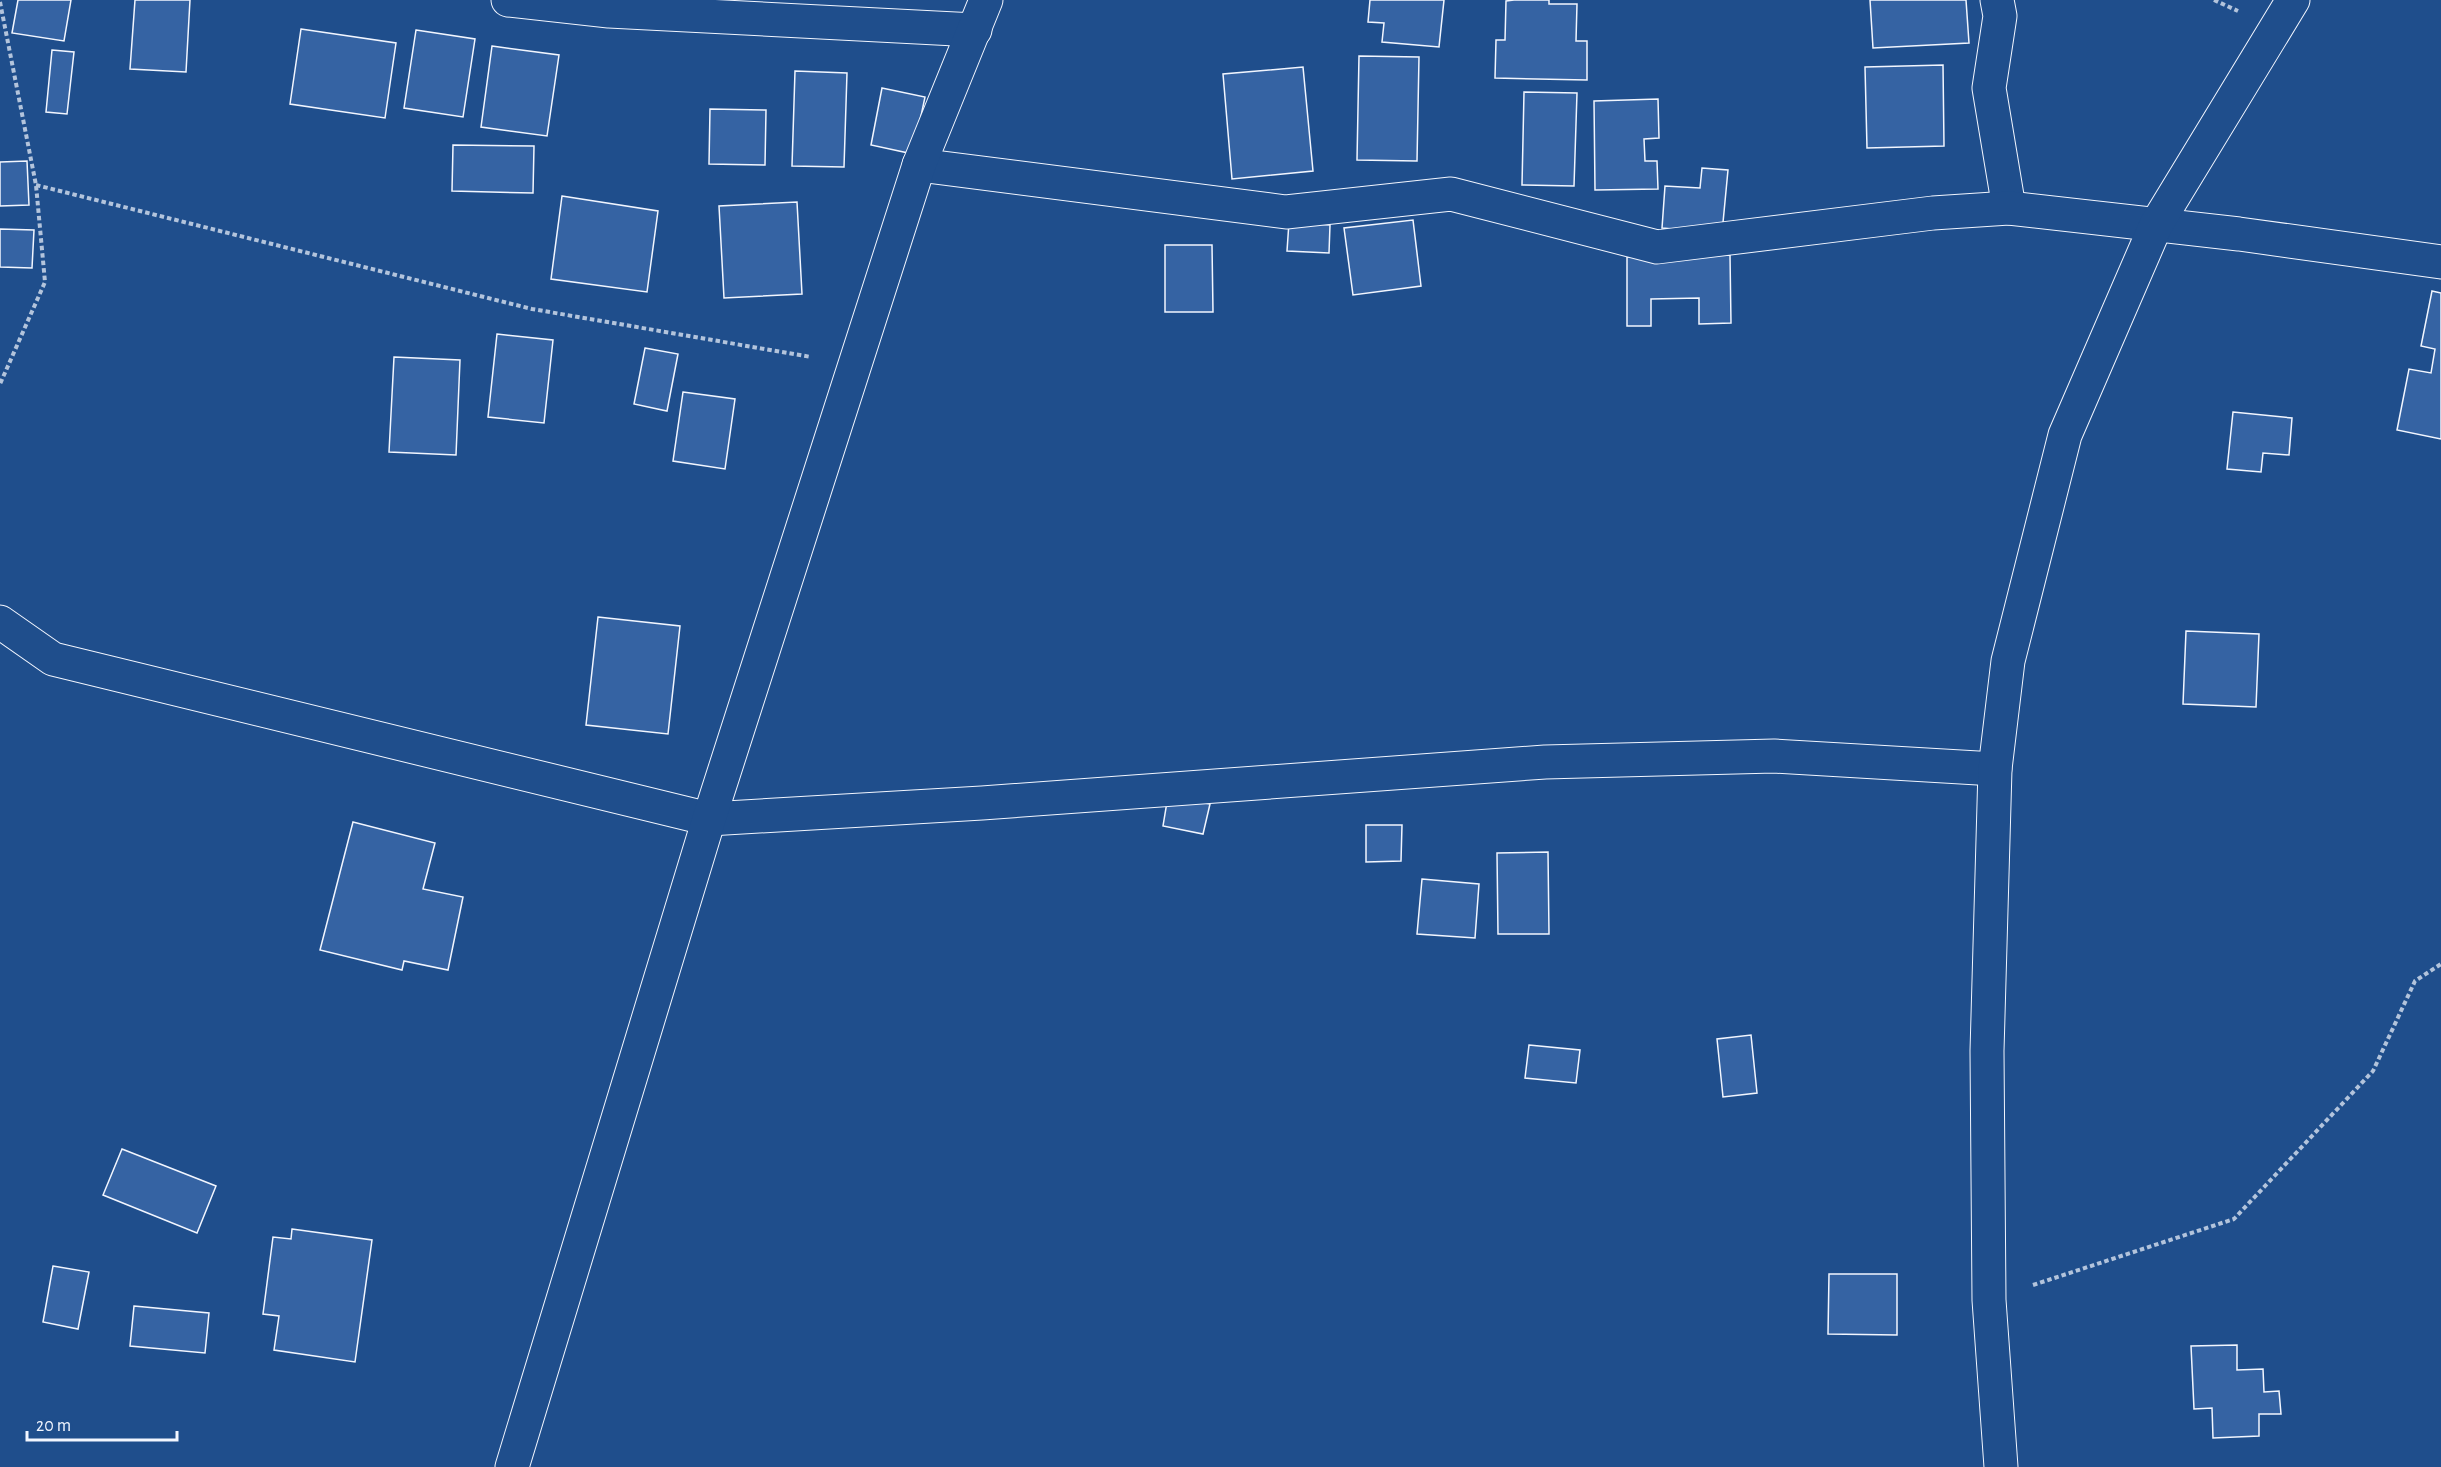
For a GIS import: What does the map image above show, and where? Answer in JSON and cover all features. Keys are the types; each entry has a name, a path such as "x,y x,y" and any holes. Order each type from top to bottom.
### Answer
{"street":[{"path":"508,0 609,11 975,30"},
{"path":"512,1467 710,819 919,165 986,0"},
{"path":"1997,0 2000,16 1989,88 2009,208"},
{"path":"2001,1467 1989,1300 1987,1051 1995,769 2008,661 2065,435 2156,225 2293,0"},
{"path":"919,165 1286,212 1451,194 1657,247 1933,213 2009,208 2239,234 2441,262"},
{"path":"0,622 53,659 710,819 982,803 1545,762 1774,756 1995,769"}],"path":[{"path":"0,2 36,185 45,282 0,384"},
{"path":"36,185 532,309 855,364"},
{"path":"1989,1300 2234,1220 2373,1071 2415,981 2441,964"}],"building":[{"path":"18,0 71,0 64,41 12,33"},
{"path":"135,0 190,0 186,72 130,69"},
{"path":"1370,0 1444,0 1439,47 1382,42 1384,23 1368,22"},
{"path":"1549,0 1549,4 1577,4 1576,41 1587,41 1587,80 1495,78 1496,40 1505,40 1506,1"},
{"path":"1870,0 1966,0 1969,43 1873,48"},
{"path":"301,29 396,43 385,118 290,104"},
{"path":"416,30 475,39 463,117 404,108"},
{"path":"492,46 559,55 547,136 481,127"},
{"path":"52,50 74,52 67,114 46,112"},
{"path":"1359,56 1419,57 1417,161 1357,160"},
{"path":"1943,65 1944,146 1867,148 1865,67"},
{"path":"1303,67 1313,171 1232,179 1223,74"},
{"path":"795,71 847,73 844,167 792,166"},
{"path":"882,88 925,97 913,154 871,145"},
{"path":"1524,92 1577,93 1574,186 1522,185"},
{"path":"1658,99 1659,138 1644,139 1645,161 1657,161 1658,189 1595,190 1594,101"},
{"path":"710,109 766,110 765,165 709,164"},
{"path":"453,145 534,146 533,193 452,191"},
{"path":"27,161 29,205 0,206 0,162"},
{"path":"1702,168 1728,170 1722,233 1662,228 1665,186 1700,188"},
{"path":"562,196 658,211 647,292 551,279"},
{"path":"797,202 802,294 724,298 719,206"},
{"path":"1413,220 1421,286 1353,295 1344,228"},
{"path":"1289,222 1330,225 1329,253 1287,251"},
{"path":"0,229 34,230 32,268 0,267"},
{"path":"1165,245 1212,245 1213,312 1165,312"},
{"path":"1730,255 1731,323 1699,324 1699,298 1651,299 1651,326 1627,326 1627,257"},
{"path":"2432,291 2441,293 2441,439 2397,430 2409,369 2431,373 2435,349 2421,346"},
{"path":"497,334 553,340 544,423 488,417"},
{"path":"645,348 678,354 667,411 634,404"},
{"path":"394,357 460,360 456,455 389,452"},
{"path":"683,392 735,399 725,469 673,461"},
{"path":"2233,412 2292,418 2289,455 2263,453 2261,472 2227,469"},
{"path":"598,617 680,626 668,734 586,725"},
{"path":"2186,631 2259,634 2256,707 2183,704"},
{"path":"1168,796 1210,804 1203,834 1163,826"},
{"path":"353,822 435,843 423,889 463,897 448,970 404,961 402,970 320,950"},
{"path":"1366,825 1402,825 1401,861 1366,862"},
{"path":"1548,852 1549,934 1498,934 1497,853"},
{"path":"1422,879 1479,884 1475,938 1417,934"},
{"path":"1751,1035 1757,1093 1723,1097 1717,1039"},
{"path":"1529,1045 1580,1050 1576,1083 1525,1078"},
{"path":"122,1149 216,1186 197,1233 103,1195"},
{"path":"292,1229 372,1240 355,1362 274,1350 279,1316 263,1314 273,1237 291,1239"},
{"path":"53,1266 89,1272 78,1329 43,1322"},
{"path":"1829,1274 1897,1274 1897,1335 1828,1334"},
{"path":"134,1306 209,1313 205,1353 130,1346"},
{"path":"2237,1345 2237,1370 2263,1369 2264,1392 2279,1391 2281,1414 2259,1414 2259,1436 2213,1438 2212,1408 2194,1409 2191,1346"}]}
